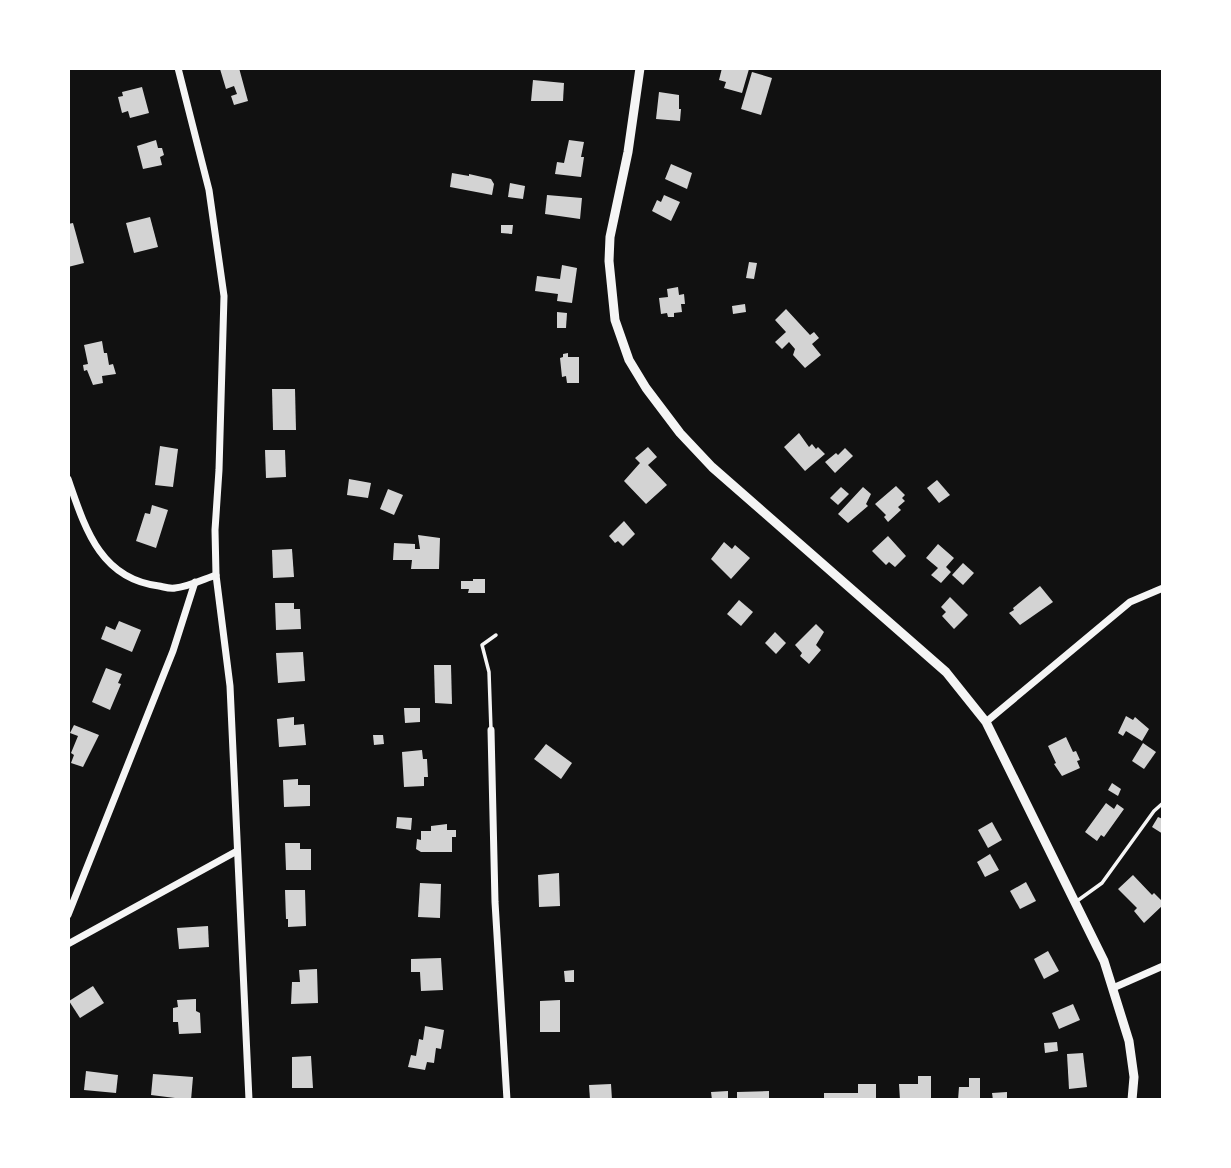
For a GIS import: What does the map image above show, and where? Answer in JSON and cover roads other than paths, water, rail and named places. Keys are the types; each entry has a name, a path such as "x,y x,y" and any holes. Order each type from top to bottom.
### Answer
{"street":[{"path":"178,68 209,190 224,296 215,530 216,575 230,686 249,1100"},
{"path":"640,68 628,152 610,237 615,320 629,360 680,433 712,467 946,672 986,722 1104,961 1129,1041 1134,1077 1132,1100"},
{"path":"68,479 86,529 103,557 123,575 142,584 175,588 216,575"},
{"path":"68,915 173,650 195,582"},
{"path":"986,722 1130,602 1163,588"},
{"path":"491,730 495,902 507,1100"},
{"path":"68,944 237,851"},
{"path":"1113,988 1163,966"}],"lane":[{"path":"491,730 489,672 482,645 496,635"},
{"path":"1075,902 1102,883 1154,811 1163,803"}]}
